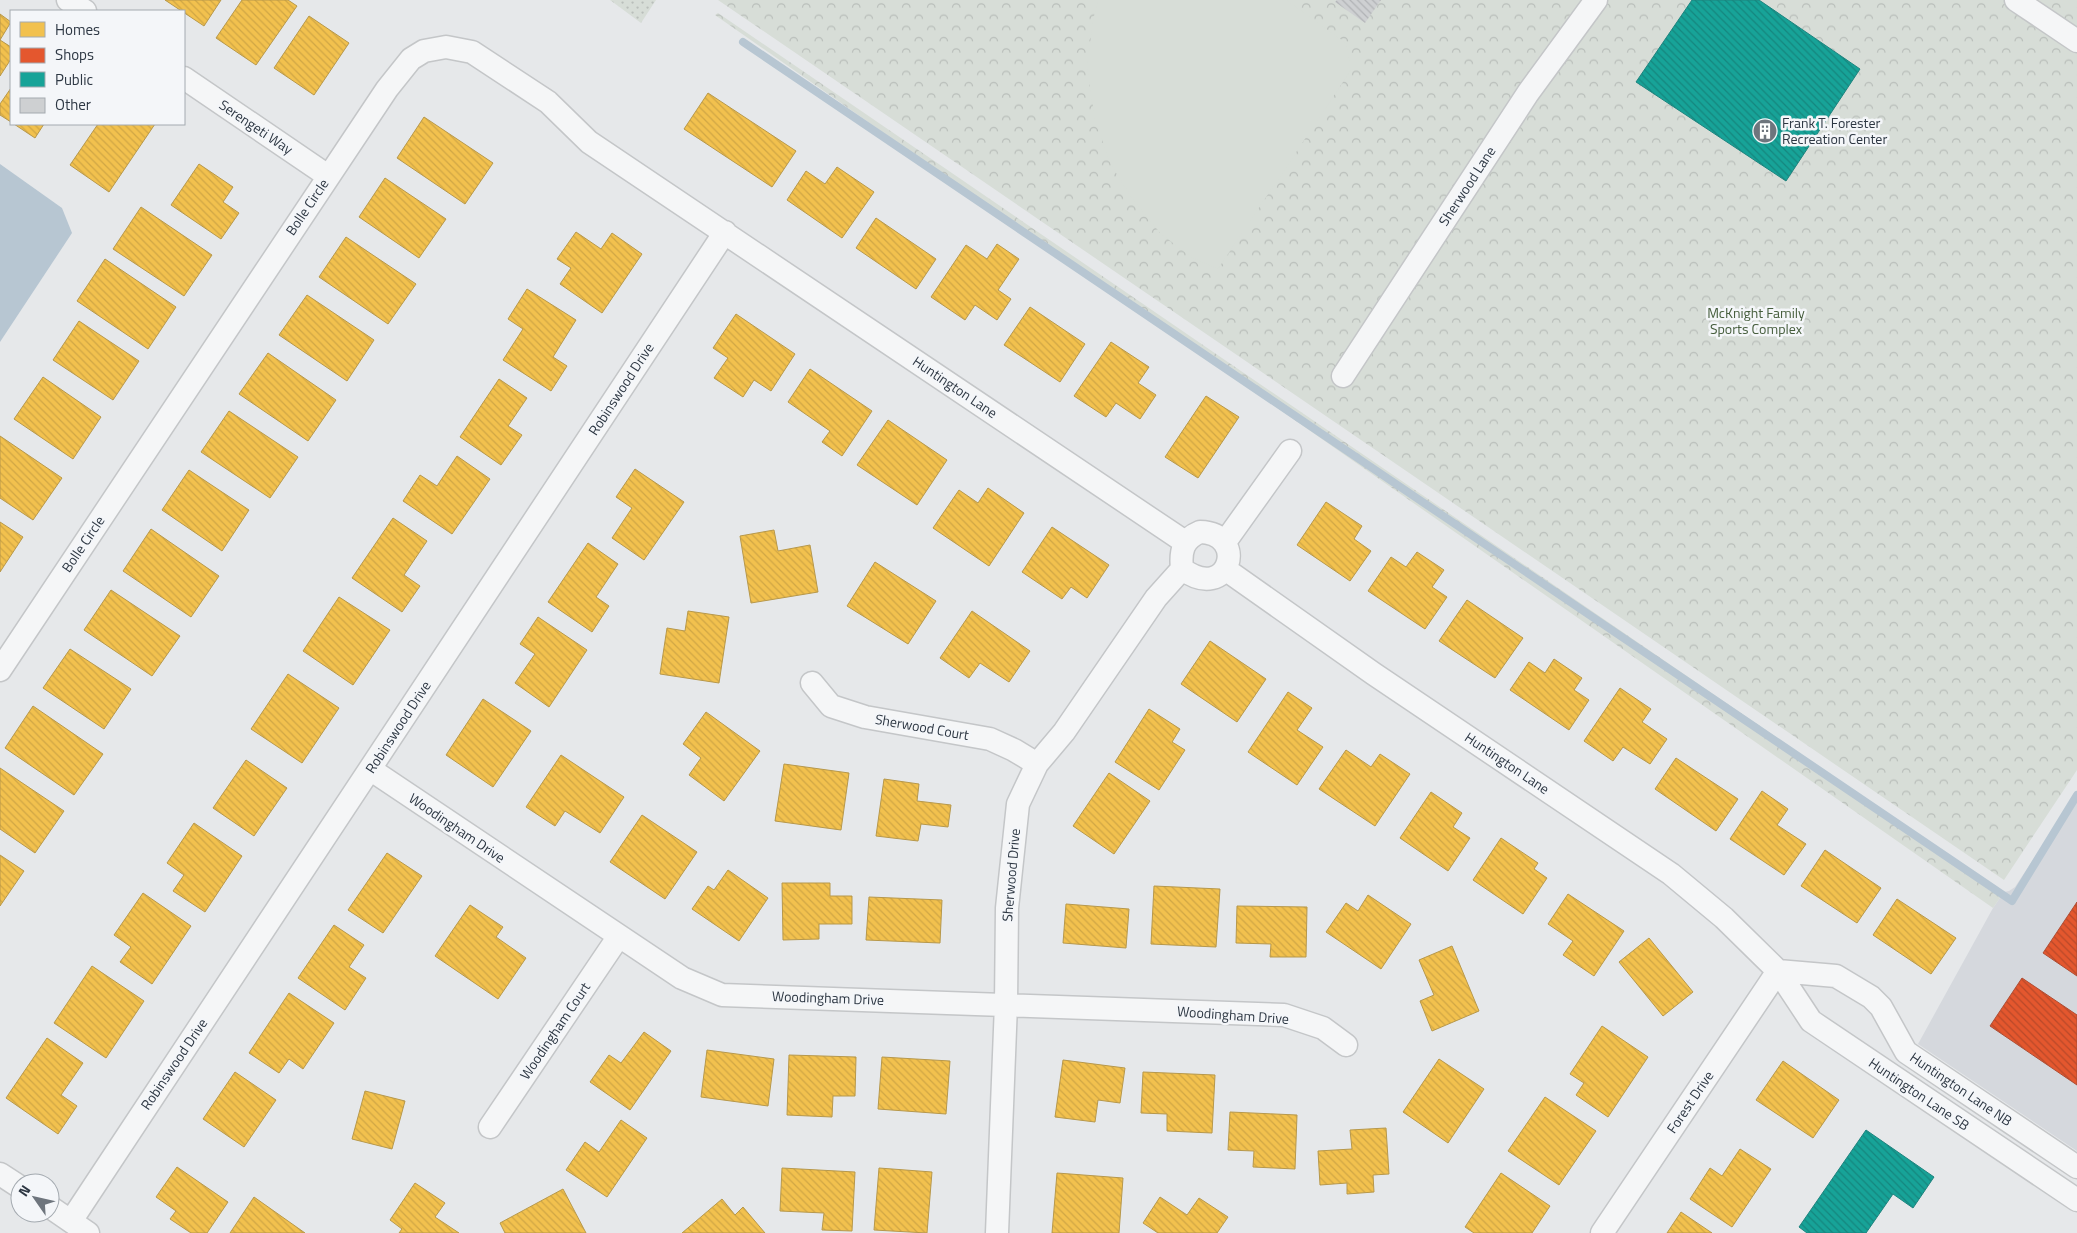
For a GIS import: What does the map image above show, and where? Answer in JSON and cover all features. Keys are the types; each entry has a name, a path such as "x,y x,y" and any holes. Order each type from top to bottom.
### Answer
{"street":[{"path":"68,0 83,10"},
{"name":"Sherwood Lane","path":"1343,376 1528,93 1596,0"},
{"path":"2016,0 2077,41"},
{"name":"Bolle Circle","path":"0,670 328,176 387,89 411,58 424,51 446,48 472,52 548,102 589,142 725,232"},
{"name":"Serengeti Way","path":"185,79 328,176"},
{"name":"Huntington Lane","path":"725,232 1185,542"},
{"name":"Robinswood Drive","path":"79,1227 370,769 725,232"},
{"path":"1225,542 1290,451"},
{"path":"1200,532 1210,532 1219,536 1225,542 1229,551 1229,561 1225,569 1218,576 1210,579 1200,579 1182,569 1181,551 1185,542 1192,536 1200,532"},
{"name":"Sherwood Drive","path":"997,1233 1006,1004 1007,908 1018,804 1038,764 1064,732 1156,598 1182,569"},
{"name":"Huntington Lane","path":"1225,569 1374,674 1671,874 1724,918 1778,970"},
{"name":"Sherwood Court","path":"812,683 831,706 865,717 990,740 1014,750 1038,764"},
{"name":"Woodingham Drive","path":"370,769 682,978 722,994 1284,1015 1323,1028 1346,1045"},
{"name":"Woodingham Court","path":"490,1127 619,936"},
{"name":"Huntington Lane NB","path":"1778,970 1836,976 1871,997 1881,1007 1906,1052 2077,1167"},
{"name":"Huntington Lane SB","path":"1778,970 1811,1021 2077,1200"},
{"name":"Forest Drive","path":"1602,1233 1778,970"},
{"path":"60,1214 79,1227"}],"shaded area":[{"path":"2077,793 2077,1151 1918,1044 1993,908 2004,892 2015,887"}],"green space":[{"path":"610,0 656,0 641,23"},
{"name":"McKnight Family Sports Complex","path":"718,0 2077,0 2077,770 2004,880"},
{"path":"1098,0 1286,0 1346,43 1351,70 1218,269 1191,257 1160,233 1132,198 1111,165 1095,120 1087,67 1093,20"},
{"path":"718,13 2004,892 1993,908 715,15"}],"water":[{"path":"0,164 62,208 72,233 0,342"}],"building: Homes":[{"path":"165,0 221,0 204,26 185,13 185,10 180,10"},
{"path":"242,0 288,0 297,6 256,65 216,38"},
{"path":"0,14 10,21 10,24 0,40"},
{"path":"309,16 349,43 314,95 274,68"},
{"path":"0,40 10,46 10,61 0,76"},
{"path":"10,89 10,121 0,115 0,104"},
{"path":"708,93 796,151 772,187 684,129"},
{"path":"424,117 493,163 465,204 397,158"},
{"path":"16,125 43,125 35,138"},
{"path":"97,125 154,125 109,192 70,165"},
{"path":"199,164 233,187 223,202 239,213 221,239 171,205"},
{"path":"837,167 874,192 842,238 787,200 806,171 825,184"},
{"path":"385,178 446,219 419,258 359,217"},
{"path":"141,207 212,255 184,296 113,249"},
{"path":"876,218 936,259 916,289 856,248"},
{"path":"576,232 601,249 612,233 642,254 602,313 560,284 571,268 557,259"},
{"path":"346,237 416,284 388,324 319,277"},
{"path":"997,244 1019,259 998,290 1011,299 997,320 975,305 965,320 931,297 966,245 987,259"},
{"path":"105,259 176,307 148,349 77,301"},
{"path":"527,289 576,320 553,357 567,366 551,391 503,360 523,329 508,319"},
{"path":"307,295 374,340 347,381 279,335"},
{"path":"1030,307 1085,344 1060,382 1004,345"},
{"path":"736,314 795,354 771,391 754,380 743,397 714,378 728,358 713,348"},
{"path":"79,321 139,361 113,400 53,360"},
{"path":"1111,342 1149,367 1138,383 1156,395 1140,419 1116,403 1106,417 1074,396"},
{"path":"268,353 336,400 308,441 239,394"},
{"path":"810,369 872,411 842,456 822,442 830,431 788,402"},
{"path":"43,377 101,417 73,459 14,419"},
{"path":"499,379 527,398 508,426 522,435 501,465 460,437"},
{"path":"1206,396 1239,417 1198,478 1165,457"},
{"path":"229,411 298,457 270,498 201,452"},
{"path":"888,420 947,460 917,505 857,465"},
{"path":"0,436 62,478 33,520 0,498"},
{"path":"457,456 490,479 452,534 403,501 420,475 437,486"},
{"path":"635,469 684,502 644,560 612,538 632,508 616,497"},
{"path":"189,470 249,510 222,551 162,510"},
{"path":"988,488 1024,513 989,566 933,528 959,490 978,503"},
{"path":"1326,502 1362,526 1354,539 1371,551 1350,581 1297,545"},
{"path":"393,518 427,541 404,575 420,586 402,612 352,578"},
{"path":"0,522 23,537 0,572"},
{"path":"1052,527 1109,565 1087,598 1071,587 1062,599 1022,572"},
{"path":"151,529 219,576 191,617 123,571"},
{"path":"774,530 778,551 810,545 818,592 751,603 740,536"},
{"path":"588,543 618,564 596,597 609,606 592,632 548,602"},
{"path":"1417,552 1444,570 1432,587 1447,597 1425,629 1368,591 1391,557 1406,567"},
{"path":"875,562 936,601 908,644 847,606"},
{"path":"111,590 180,636 152,676 84,630"},
{"path":"339,597 390,630 353,685 303,651"},
{"path":"1467,600 1523,638 1495,678 1439,641"},
{"path":"688,611 729,617 719,683 660,674 667,628 685,631"},
{"path":"972,611 1030,651 1009,682 980,663 969,678 940,658"},
{"path":"538,617 587,650 549,707 515,683 535,654 520,644"},
{"path":"1210,641 1266,679 1237,722 1181,684"},
{"path":"70,649 131,689 104,729 43,688"},
{"path":"1554,659 1582,678 1574,690 1589,700 1569,730 1510,690 1529,662 1545,673"},
{"path":"288,674 339,708 302,763 251,729"},
{"path":"1620,688 1651,709 1642,722 1667,739 1650,764 1623,747 1613,761 1584,741"},
{"path":"1288,692 1312,708 1297,730 1323,747 1297,785 1248,752"},
{"path":"483,699 531,731 493,787 446,755"},
{"path":"33,706 103,754 74,795 5,748"},
{"path":"1149,709 1180,729 1172,742 1185,750 1159,790 1115,762"},
{"path":"706,712 760,751 724,801 689,775 701,758 683,744"},
{"path":"1346,750 1371,767 1380,754 1410,774 1375,826 1319,789"},
{"path":"561,755 624,797 600,833 565,811 555,826 526,807"},
{"path":"1676,758 1738,799 1716,831 1655,789"},
{"path":"246,760 287,788 254,836 213,808"},
{"path":"784,764 849,773 841,830 775,821"},
{"path":"0,768 64,811 35,853 0,829"},
{"path":"1109,773 1150,801 1114,854 1073,826"},
{"path":"884,779 919,784 917,801 951,805 948,827 921,824 918,841 876,836"},
{"path":"1762,791 1788,809 1777,825 1806,844 1784,875 1730,839"},
{"path":"1431,792 1462,813 1453,827 1470,838 1448,871 1400,838"},
{"path":"642,815 697,852 665,899 610,862"},
{"path":"194,823 242,856 205,912 173,891 184,875 167,863"},
{"path":"1501,838 1538,863 1534,869 1547,878 1523,914 1473,880"},
{"path":"1825,850 1881,888 1857,923 1801,886"},
{"path":"387,853 422,876 383,933 348,910"},
{"path":"0,855 24,871 0,906"},
{"path":"728,870 768,898 739,941 692,909 708,886 714,890"},
{"path":"782,883 830,883 830,896 852,896 852,924 819,924 819,939 783,940"},
{"path":"1154,886 1220,889 1216,947 1151,944"},
{"path":"143,893 191,926 152,984 120,962 131,947 114,935"},
{"path":"1568,894 1624,931 1594,976 1563,955 1573,941 1548,924"},
{"path":"1368,895 1411,924 1381,969 1326,932 1346,903 1358,911"},
{"path":"869,897 942,900 940,943 866,940"},
{"path":"1897,899 1956,938 1931,974 1873,935"},
{"path":"1066,904 1129,909 1126,948 1063,943"},
{"path":"470,905 503,927 496,937 526,958 498,999 435,956"},
{"path":"1237,906 1307,907 1306,957 1270,957 1271,944 1236,943"},
{"path":"334,925 364,945 349,967 366,978 345,1010 298,978"},
{"path":"1649,938 1693,992 1663,1016 1619,962"},
{"path":"1452,946 1479,1011 1432,1031 1420,1001 1434,995 1419,960"},
{"path":"92,966 144,1001 106,1058 54,1023"},
{"path":"289,993 334,1023 303,1069 289,1059 279,1073 249,1053"},
{"path":"1602,1026 1648,1057 1608,1117 1576,1095 1584,1083 1570,1074"},
{"path":"644,1032 671,1051 630,1110 590,1082 609,1055 621,1063"},
{"path":"47,1038 83,1063 61,1095 77,1106 58,1134 6,1098"},
{"path":"707,1050 774,1059 768,1106 701,1097"},
{"path":"789,1055 856,1057 855,1096 833,1096 832,1117 787,1115"},
{"path":"882,1057 950,1061 946,1114 878,1109"},
{"path":"1439,1059 1484,1089 1448,1143 1403,1112"},
{"path":"1063,1060 1125,1068 1120,1103 1098,1100 1095,1122 1055,1117"},
{"path":"1783,1061 1839,1100 1813,1138 1756,1100"},
{"path":"235,1072 276,1100 244,1147 203,1119"},
{"path":"1143,1072 1215,1075 1212,1133 1167,1131 1167,1114 1141,1113"},
{"path":"365,1091 405,1101 392,1149 352,1139"},
{"path":"1545,1097 1596,1131 1559,1185 1508,1151"},
{"path":"1230,1112 1297,1115 1295,1169 1253,1167 1254,1151 1228,1150"},
{"path":"621,1120 647,1138 607,1197 566,1170 585,1142 599,1152"},
{"path":"1386,1128 1389,1174 1373,1175 1374,1192 1347,1194 1347,1183 1320,1185 1318,1151 1352,1149 1350,1130"},
{"path":"1740,1149 1771,1169 1732,1227 1690,1199 1710,1168 1722,1176"},
{"path":"177,1167 228,1202 207,1233 191,1233 170,1219 176,1211 156,1197"},
{"path":"782,1168 855,1172 852,1231 822,1230 824,1213 780,1211"},
{"path":"879,1168 932,1172 927,1233 874,1230"},
{"path":"1057,1173 1123,1178 1119,1233 1052,1233"},
{"path":"1501,1173 1550,1206 1532,1233 1474,1233 1465,1227"},
{"path":"415,1183 445,1203 435,1217 459,1233 399,1233 402,1229 390,1220"},
{"path":"563,1189 586,1233 505,1233 500,1223"},
{"path":"254,1197 305,1233 230,1233"},
{"path":"1160,1197 1187,1215 1199,1198 1228,1217 1217,1233 1158,1233 1143,1223"},
{"path":"722,1199 735,1215 743,1207 765,1233 682,1233"},
{"path":"1681,1212 1712,1233 1667,1233"}],"building: Shops":[{"path":"2077,902 2077,976 2043,953"},
{"path":"2022,978 2077,1015 2077,1085 1990,1026"}],"building: Public":[{"name":"Frank T. Forester Recreation Center","path":"1692,0 1759,0 1860,69 1786,181 1636,82"},
{"path":"1866,1130 1934,1177 1913,1208 1893,1194 1866,1233 1807,1233 1799,1227"}],"building: Other":[{"path":"1337,0 1381,0 1365,23 1335,2"}],"waterway":[{"path":"743,42 2012,901 2077,795"}],"place":[{"name":"Frank T. Forester Recreation Center","path":"1765,131"}]}
